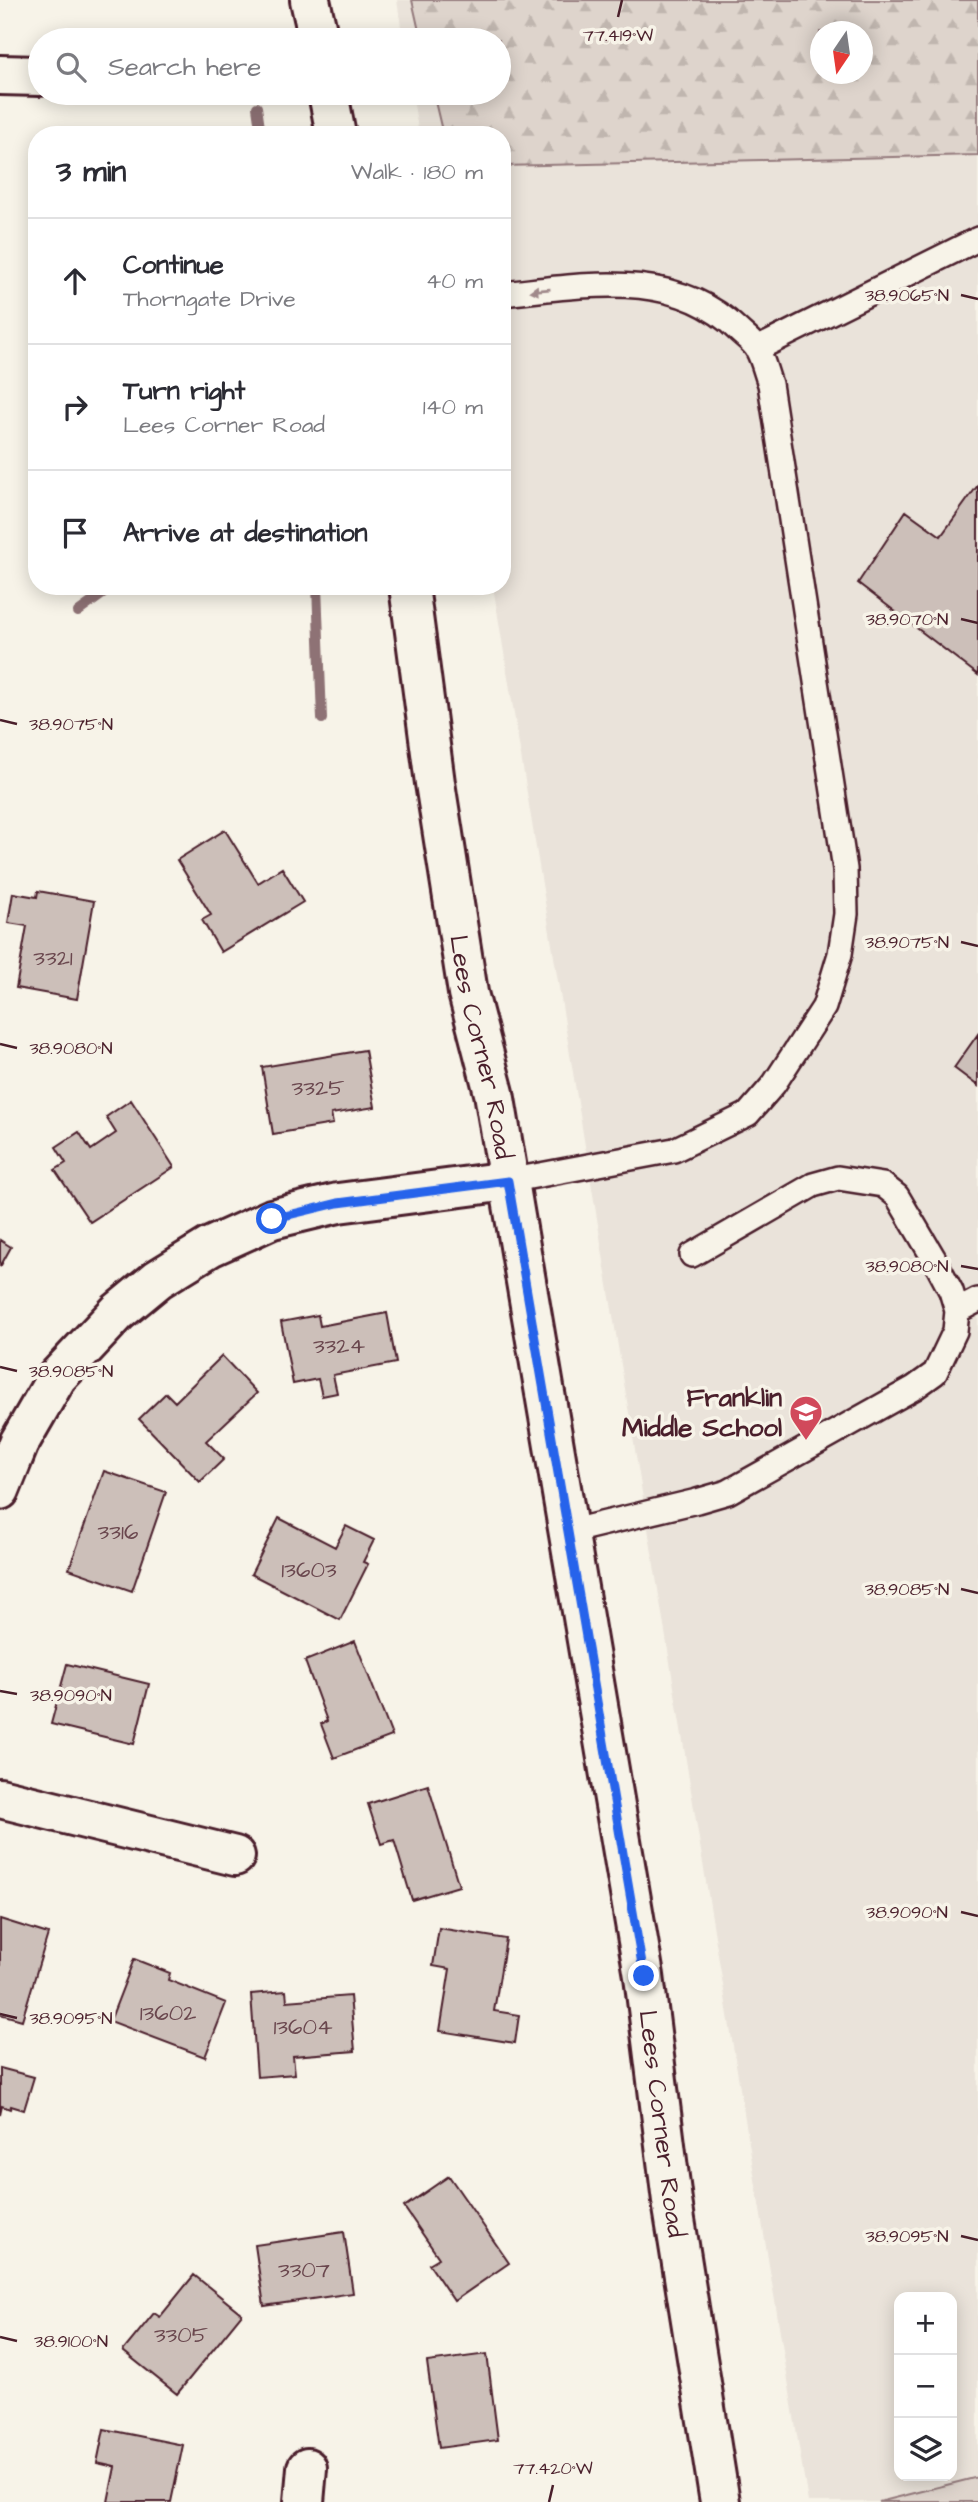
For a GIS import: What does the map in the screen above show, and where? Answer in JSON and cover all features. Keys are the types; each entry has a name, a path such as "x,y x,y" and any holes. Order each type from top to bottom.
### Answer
{"street":[{"path":"310,0 315,28"},
{"path":"0,75 28,76"},
{"path":"330,105 334,126"},
{"name":"Lees Corner Road","path":"410,595 435,783 468,993 494,1093 644,1976 672,2201 720,2502"},
{"path":"0,1490 10,1439 57,1377 118,1312 158,1279 211,1247 272,1219 338,1203 508,1181"},
{"path":"0,1798 235,1856"}],"lane":[{"path":"757,349 978,239"},
{"path":"508,1181 674,1150 748,1114 774,1084 824,1007 839,954 846,914 845,869 770,384 757,349 728,320 700,303 662,289 626,284 511,292"},
{"path":"568,1532 728,1492 914,1388 935,1373 955,1331 957,1311 940,1268 897,1196 883,1185 838,1178 813,1185 692,1255"},
{"path":"957,1311 978,1300"}],"shaded area":[{"name":"Franklin Middle School","path":"397,0 978,0 978,2502 808,2502 494,595 511,595 511,126 418,126 414,105 511,105 511,28 401,28"}],"green space":[{"path":"412,0 978,0 978,155 511,166 511,126 441,126 436,105 511,105 511,28 418,28"},
{"path":"978,2477 978,2502 879,2502"}],"building":[{"path":"978,485 978,675 858,583 906,511 941,536"},
{"path":"225,830 258,883 282,868 303,902 221,952 202,920 211,915 177,860"},
{"path":"38,891 94,901 77,999 16,988 27,926 8,923 13,893 37,897"},
{"path":"978,1034 978,1086 954,1068"},
{"path":"365,1050 375,1107 331,1114 333,1124 273,1134 262,1067"},
{"path":"131,1100 174,1167 90,1222 55,1170 66,1163 56,1147 79,1132 91,1150 116,1133 106,1117"},
{"path":"0,1240 11,1247 0,1267"},
{"path":"387,1313 396,1363 333,1375 337,1393 322,1396 318,1379 293,1384 281,1322 318,1315 320,1326"},
{"path":"222,1356 257,1393 206,1441 224,1459 200,1482 139,1419 166,1393 175,1402"},
{"path":"104,1471 166,1492 132,1591 69,1569"},
{"path":"279,1518 335,1547 346,1526 374,1540 363,1562 368,1564 340,1620 251,1574"},
{"path":"355,1641 392,1736 334,1758 321,1724 327,1721 305,1661"},
{"path":"67,1664 149,1684 134,1744 51,1724"},
{"path":"428,1785 459,1886 412,1900 394,1840 381,1844 368,1804"},
{"path":"0,1919 48,1934 22,2020 0,2014"},
{"path":"439,1928 506,1939 494,2011 519,2015 515,2043 440,2031 450,1969 433,1966"},
{"path":"134,1959 170,1973 168,1980 226,2003 205,2057 110,2021"},
{"path":"286,1991 287,2001 350,1996 355,2051 293,2056 295,2074 257,2077 251,1994"},
{"path":"0,2068 34,2077 24,2110 2,2106 0,2115"},
{"path":"449,2176 509,2263 454,2301 429,2264 439,2258 404,2207"},
{"path":"344,2232 353,2293 264,2306 255,2245"},
{"path":"194,2275 242,2314 177,2394 123,2351 154,2313 160,2317"},
{"path":"487,2354 498,2440 439,2448 427,2362"},
{"path":"104,2429 183,2445 171,2502 108,2502 115,2467 97,2463"}],"waterway":[{"path":"257,107 260,126"},
{"path":"78,612 102,595"},
{"path":"317,595 322,719"}],"place":[{"name":"Franklin Middle School","path":"806,1442"}],"route":[{"path":"272,1219 338,1203 508,1181 644,1976"}]}
